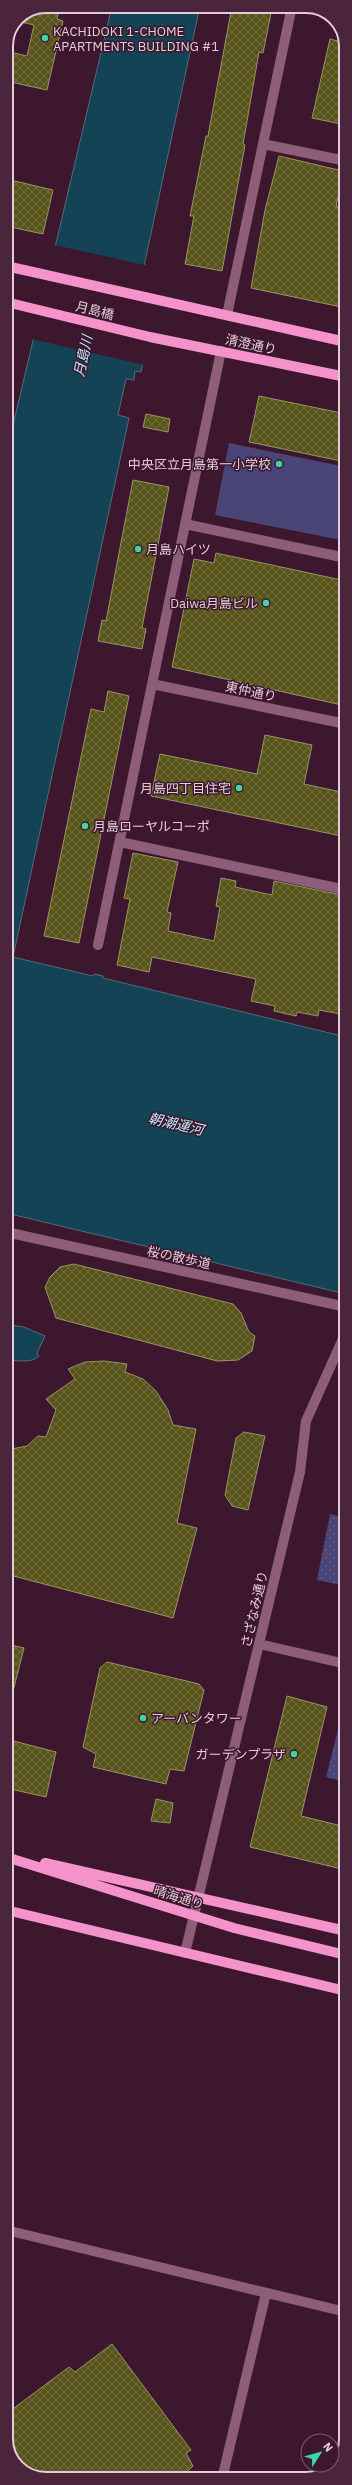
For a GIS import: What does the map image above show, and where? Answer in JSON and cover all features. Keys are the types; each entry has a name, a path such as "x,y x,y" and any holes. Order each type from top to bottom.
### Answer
{"main road":[{"name":"月島橋","path":"13,267 157,299"},
{"name":"清澄通り","path":"157,299 339,340"},
{"name":"月島橋","path":"13,304 150,337"},
{"name":"清澄通り","path":"150,337 339,376"},
{"name":"晴海通り","path":"13,1858 339,1929"},
{"name":"晴海通り","path":"13,1858 234,1928 339,1954"},
{"path":"13,1912 339,1989"}],"street":[{"path":"227,315 291,13"},
{"path":"263,144 339,160"},
{"path":"98,945 221,351"},
{"path":"185,524 339,557"},
{"name":"東仲通り","path":"152,684 339,723"},
{"path":"120,842 339,889"},
{"name":"桜の散歩道","path":"13,1234 339,1305"},
{"name":"さざなみ通り","path":"185,1953 300,1472 306,1421 339,1348"},
{"path":"259,1644 339,1662"},
{"path":"13,2232 339,2310"},
{"path":"224,2472 266,2293"}],"shaded area":[{"path":"229,443 339,466 339,540 215,515"},
{"path":"330,1514 339,1516 339,1585 317,1580"},
{"path":"339,1726 339,1780 326,1777"}],"water":[{"name":"月島川","path":"110,13 198,13 144,266 161,270 141,372 135,371 134,380 126,379 118,415 129,418 13,957 13,425"},
{"name":"朝潮運河","path":"13,957 93,976 94,974 103,976 103,978 339,1035 339,1292 13,1215"},
{"path":"13,1325 24,1327 45,1336 37,1353 39,1356 28,1361 13,1361"}],"pier":[{"path":"54,245 163,269 144,365 32,339"}],"building":[{"name":"KACHIDOKI 1-CHOME APARTMENTS BUILDING #1","path":"46,13 58,13 57,19 63,21 47,90 13,83 13,53 27,56 34,25 23,23 27,18 33,15"},
{"path":"231,13 271,13 263,53 259,52 243,144 245,145 222,271 185,264 194,216 190,216 206,136 208,136"},
{"path":"330,39 339,41 339,124 312,118"},
{"path":"279,156 339,170 339,192 336,207 339,207 339,307 251,288 265,210"},
{"path":"13,181 53,190 43,234 13,228"},
{"path":"259,396 339,413 339,461 249,442"},
{"path":"146,414 170,419 168,432 143,427"},
{"name":"月島ハイツ","path":"133,480 169,487 142,628 146,629 142,649 98,641 102,620 106,621"},
{"name":"Daiwa月島ビル","path":"216,553 339,579 339,704 172,667 194,559 214,563"},
{"name":"月島ローヤルコーポ","path":"108,691 129,696 79,943 44,936 91,709 104,712"},
{"name":"月島四丁目住宅","path":"265,735 312,745 304,784 339,792 339,836 151,796 160,754 257,774"},
{"path":"133,853 178,862 167,912 171,913 168,931 214,941 220,907 216,906 221,878 236,881 235,887 272,895 274,881 339,895 339,1014 319,1010 318,1016 297,1012 296,1016 274,1011 275,1006 251,1001 256,979 152,957 149,972 117,965 130,899 124,898"},
{"path":"74,1264 233,1304 241,1313 249,1332 255,1336 252,1351 238,1360 217,1361 56,1318 45,1287 50,1277 60,1267"},
{"path":"104,1361 127,1364 125,1372 143,1379 156,1391 168,1410 173,1425 196,1429 177,1523 197,1528 173,1618 13,1576 13,1449 27,1446 38,1436 46,1437 56,1410 46,1399 75,1379 68,1369 85,1362"},
{"path":"244,1432 265,1436 248,1510 232,1506 225,1495 236,1438"},
{"path":"13,1646 24,1648 13,1691"},
{"name":"アーバンタワー","path":"107,1662 199,1684 204,1690 184,1771 170,1769 166,1784 93,1767 96,1754 83,1747 100,1668"},
{"name":"ガーデンプラザ","path":"287,1696 327,1707 301,1816 339,1825 339,1868 250,1847"},
{"path":"13,1741 56,1752 46,1797 13,1790"},
{"path":"156,1799 173,1803 170,1823 151,1821"},
{"path":"112,2344 191,2450 186,2453 193,2466 187,2472 43,2472 29,2468 16,2454 13,2444 13,2409 69,2367 75,2372"}],"place":[{"name":"KACHIDOKI 1-CHOME APARTMENTS BUILDING #1","path":"45,38"},
{"name":"中央区立月島第一小学校","path":"279,464"},
{"name":"月島ハイツ","path":"138,549"},
{"name":"Daiwa月島ビル","path":"266,603"},
{"name":"月島四丁目住宅","path":"239,788"},
{"name":"月島ローヤルコーポ","path":"85,826"},
{"name":"アーバンタワー","path":"143,1718"},
{"name":"ガーデンプラザ","path":"294,1754"}]}
